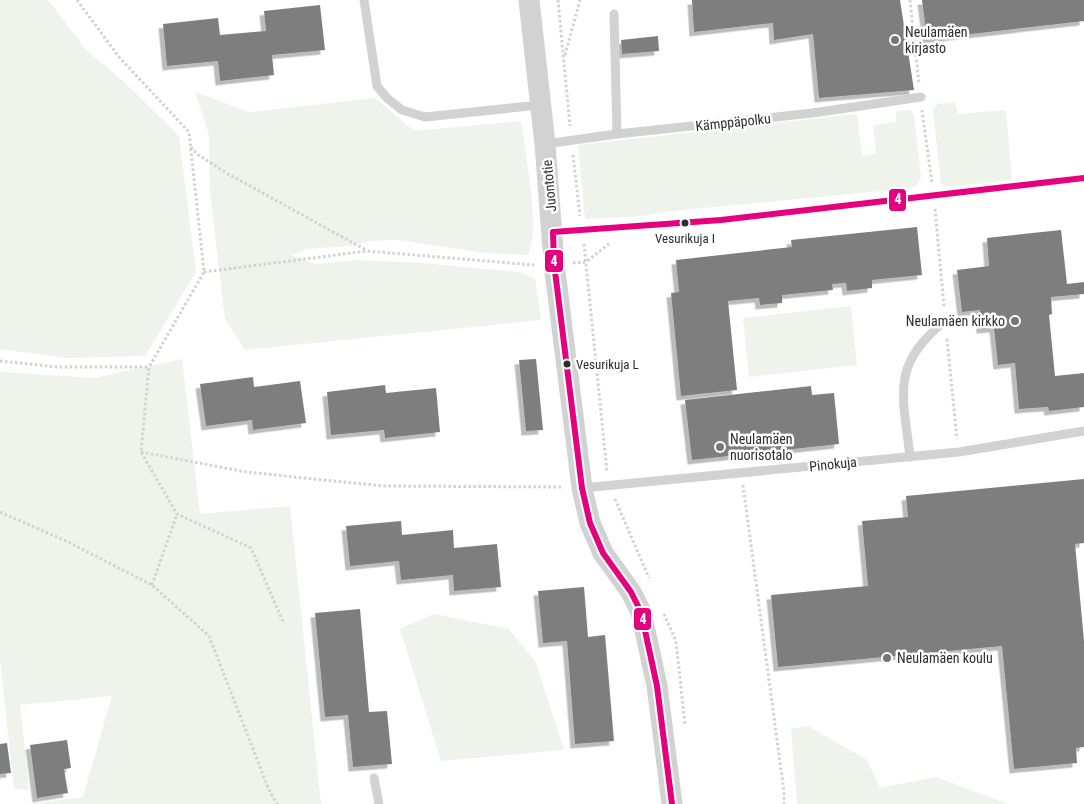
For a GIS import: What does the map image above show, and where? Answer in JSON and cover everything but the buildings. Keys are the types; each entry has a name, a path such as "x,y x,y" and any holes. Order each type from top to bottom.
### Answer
{"street":[{"name":"Juontotie","path":"529,0 545,144 554,263 582,488 590,523 603,553 631,592 641,612 657,686 672,804"}],"lane":[{"path":"364,0 377,86 387,98 402,110 425,117 540,105"},
{"path":"614,14 617,134"},
{"name":"Kämppäpolku","path":"545,144 617,134 814,114 921,97"},
{"path":"553,232 721,220 1084,178"},
{"path":"910,457 903,389 906,369 912,356 931,333 946,321"},
{"name":"Pinokuja","path":"582,488 608,484 742,474 959,452 1084,431"},
{"path":"374,778 378,804"}],"path":[{"path":"77,0 119,57 189,132 204,272 149,367 141,452 177,514 251,548 284,624"},
{"path":"564,57 580,0"},
{"path":"907,48 915,48"},
{"path":"191,148 228,174 367,251"},
{"path":"204,272 367,251 530,265 586,262 608,484 650,580"},
{"path":"0,361 58,367 149,367"},
{"path":"141,452 246,472 383,486 582,488"},
{"path":"742,474 784,792 784,804"},
{"path":"0,512 66,541 152,585 209,636 269,790 277,804"},
{"path":"152,585 177,514"},
{"path":"661,606 676,641 685,727"}],"shaded area":[{"path":"0,0 48,0 86,50 125,83 179,136 196,272 145,356 66,358 0,349"},
{"path":"195,92 249,112 375,98 414,131 521,121 533,209 532,242 528,255 486,253 397,240 370,241 351,246 307,249 290,255 316,264 357,260 421,263 518,272 535,278 541,320 245,350 225,319 210,193 209,135"},
{"path":"955,102 958,114 1006,110 1012,180 948,187 941,184 933,109 938,104"},
{"path":"910,110 914,115 921,177 912,188 672,211 631,217 585,219 578,145 857,114 862,156 876,153 873,125 896,122 896,111"},
{"path":"851,306 857,365 749,377 743,318"},
{"path":"182,359 200,514 290,506 321,804 30,804 83,797 112,696 20,705 29,790 14,789 0,659 0,372 94,378"},
{"path":"434,614 509,629 536,663 564,750 441,761 400,629"},
{"path":"808,726 867,760 880,788 936,777 1008,804 797,804 791,729"}],"transit line":[{"name":"4","path":"672,804 657,686 641,612 631,592 603,553 590,523 582,488 554,263 553,232 721,220 1084,178"}],"place":[{"name":"Neulamäen kirjasto","path":"895,40"},
{"name":"Vesurikuja I","path":"685,223"},
{"name":"Neulamäen kirkko","path":"1015,321"},
{"name":"Vesurikuja L","path":"567,364"},
{"name":"Neulamäen nuorisotalo","path":"720,447"},
{"name":"Neulamäen koulu","path":"887,658"}]}
